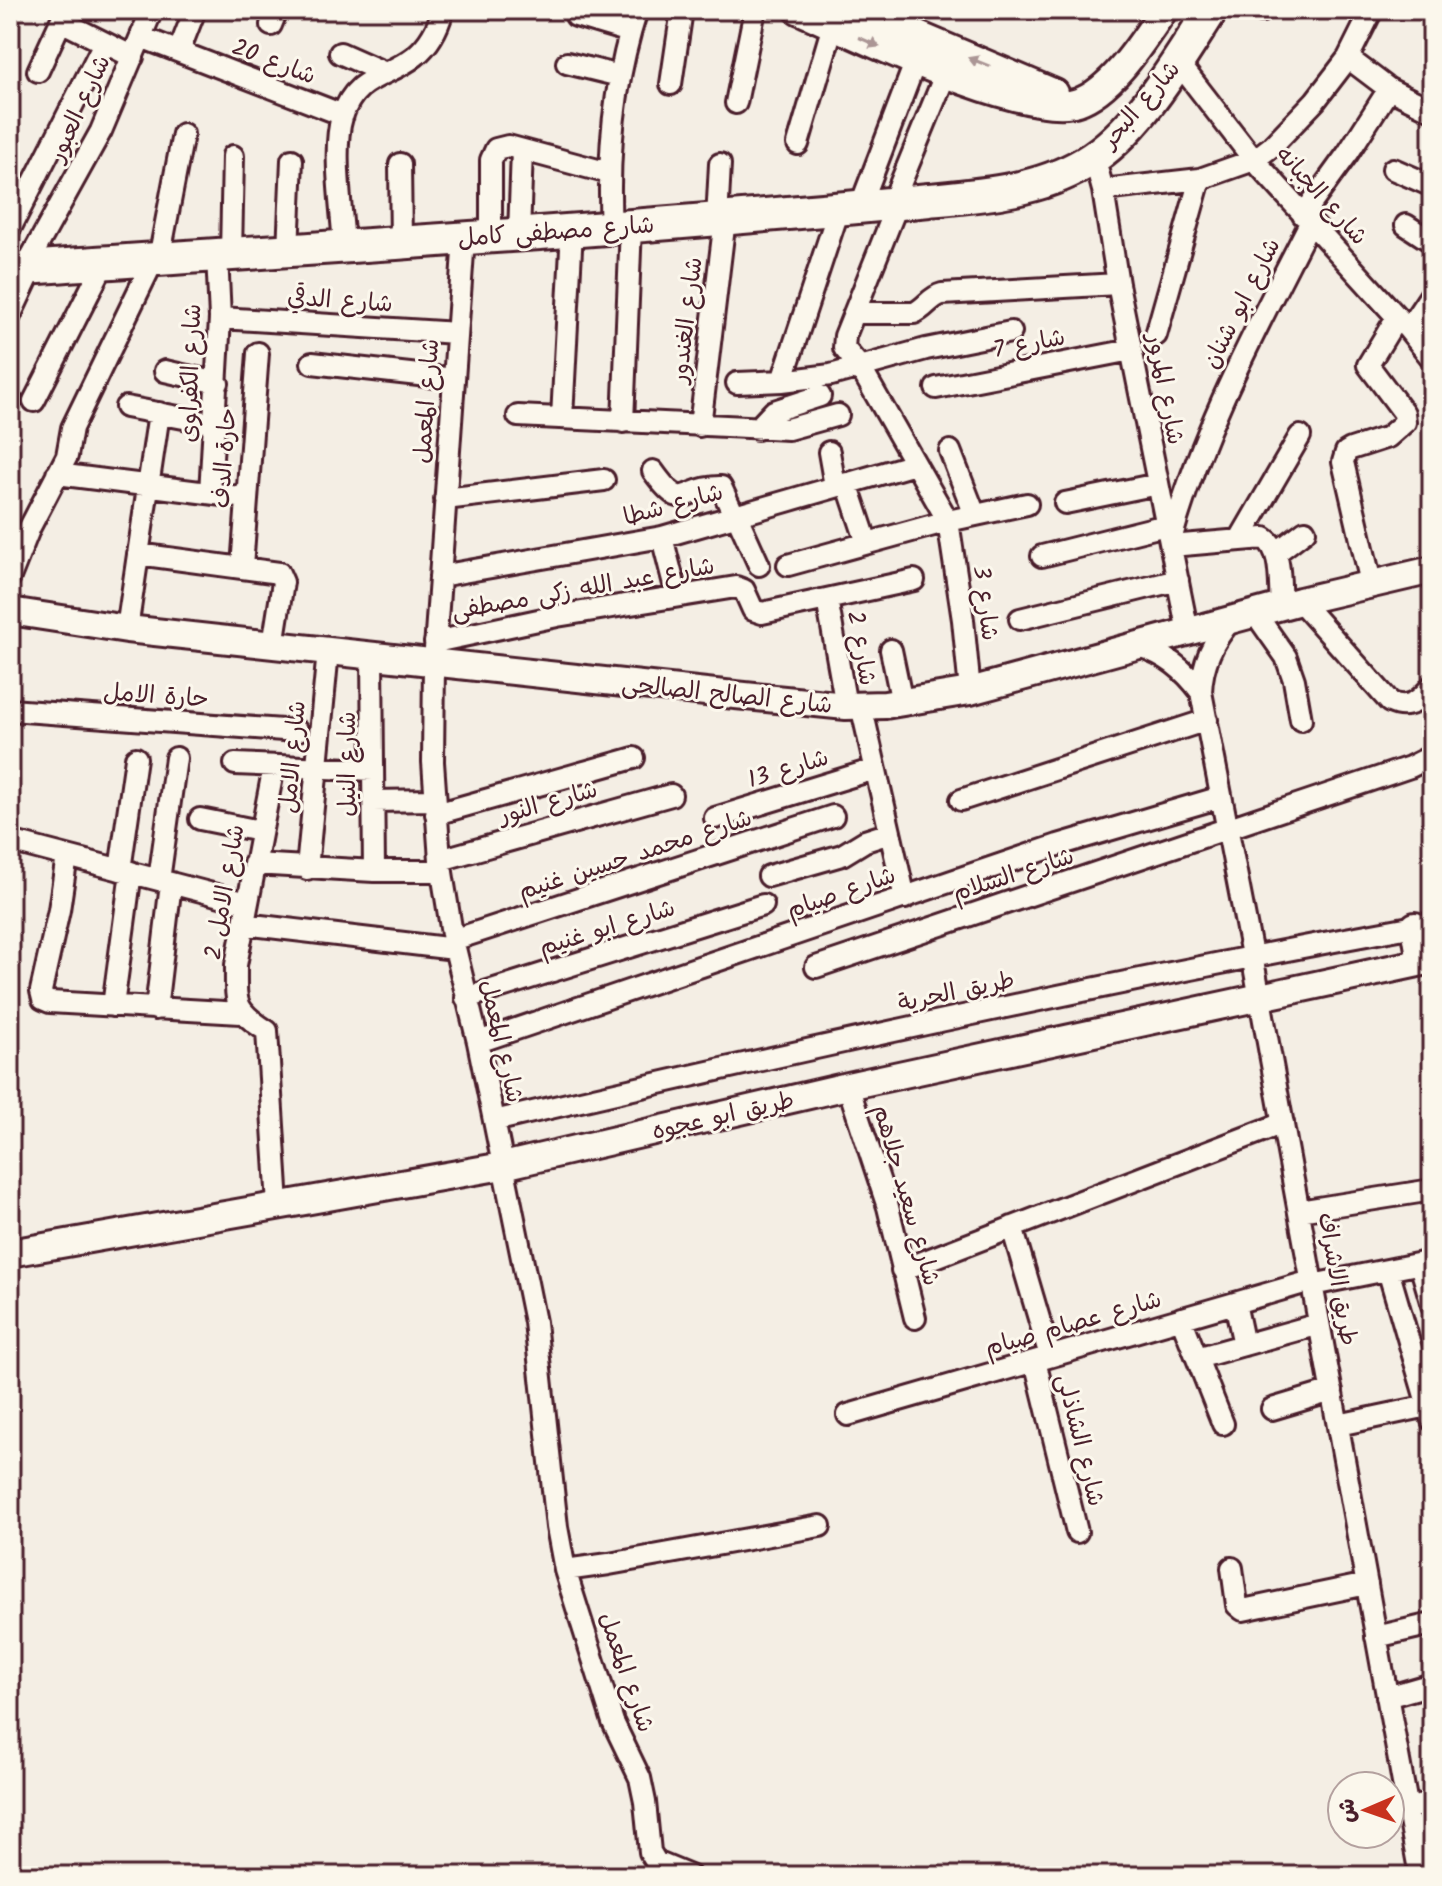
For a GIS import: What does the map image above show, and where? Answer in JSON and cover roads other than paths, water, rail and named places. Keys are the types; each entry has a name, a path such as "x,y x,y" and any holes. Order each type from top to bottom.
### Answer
{"main road":[{"name":"شارع البحر","path":"1094,157 1129,125 1174,67 1211,10"},
{"name":"شارع مصطفى كامل","path":"23,268 621,227 872,206 1033,186 1094,157"}],"street":[{"name":"شارع العبور","path":"10,316 23,268 101,131 152,10"},
{"path":"179,51 195,10"},
{"path":"344,246 339,146 343,115 359,90 383,72 400,66 416,55 433,34 443,10"},
{"path":"623,422 621,227 609,173 620,76 637,10"},
{"path":"671,84 682,10"},
{"path":"736,103 755,10"},
{"path":"798,10 945,75 1038,104 1058,106 1077,103 1100,90 1136,50 1164,10"},
{"path":"859,10 1077,103"},
{"path":"1103,190 1200,179 1254,160 1271,147 1315,101 1348,58 1372,10"},
{"path":"38,71 63,16 104,43 133,57"},
{"path":"576,16 630,32"},
{"path":"798,144 833,25"},
{"name":"شارع 20","path":"141,37 343,115"},
{"path":"10,229 104,43"},
{"path":"1136,50 1174,67"},
{"path":"340,53 383,72"},
{"path":"1348,58 1389,89 1432,110"},
{"path":"567,63 620,76"},
{"path":"915,63 872,206 855,313 844,341 848,353 860,367 948,521"},
{"name":"شارع الجبانه","path":"1174,67 1432,359"},
{"path":"782,381 872,206 945,75"},
{"name":"شارع ابو شنان","path":"1169,538 1217,410 1307,219 1389,89"},
{"path":"10,577 30,527 67,456 72,428 157,259 183,134"},
{"path":"491,236 492,154 502,146 609,173"},
{"path":"491,236 522,150"},
{"name":"شارع الكفراوى","path":"210,493 233,156"},
{"name":"شارع المرور","path":"1094,157 1103,190 1118,284 1188,632"},
{"path":"288,250 292,160"},
{"path":"400,164 401,242"},
{"name":"شارع الغندور","path":"700,426 721,219 720,164"},
{"path":"1393,169 1432,186"},
{"path":"1156,335 1200,179"},
{"path":"1406,225 1432,242"},
{"path":"562,418 572,230"},
{"name":"شارع المعمل","path":"491,236 457,333 435,652 436,807 441,865 454,944 478,1042 538,1340 557,1527 565,1570 613,1722 640,1778 650,1852 656,1862 690,1876"},
{"path":"34,401 104,263"},
{"path":"855,313 914,313 942,294 1118,284"},
{"path":"1371,583 1343,462 1346,452 1388,437 1405,422 1404,413 1368,365 1432,293"},
{"name":"شارع الدقي","path":"220,318 457,333"},
{"path":"737,383 831,375 926,349 1011,332"},
{"name":"شارع 7","path":"936,388 1131,350"},
{"name":"حارة الدف","path":"242,567 258,353"},
{"path":"312,363 454,379"},
{"path":"165,371 218,383"},
{"path":"757,429 774,411 820,396"},
{"path":"126,407 215,424"},
{"path":"127,629 159,413"},
{"path":"518,416 757,429 799,427 838,415"},
{"path":"1240,539 1300,436"},
{"path":"950,451 975,515"},
{"path":"829,452 867,543"},
{"name":"شارع شطا","path":"440,576 662,537 915,464"},
{"path":"653,471 674,496 721,487 759,565"},
{"path":"57,474 247,498"},
{"path":"445,499 604,480"},
{"path":"1065,503 1158,484"},
{"path":"788,565 948,521 1027,504"},
{"name":"شارع 3","path":"948,521 970,691"},
{"path":"1276,553 1305,531"},
{"path":"662,537 677,596"},
{"path":"1042,556 1169,538 1264,538 1276,553 1291,603 1390,702 1406,706 1425,694"},
{"path":"138,554 276,572 283,578 273,645"},
{"name":"شارع الصالح الصالحى","path":"10,611 127,629 372,656 435,652 853,706 902,703 970,691 1291,603 1432,570"},
{"name":"شارع عبد الله زكى مصطفى","path":"435,652 557,616 736,587 744,590 753,610 762,613 914,580"},
{"path":"1020,619 1178,580"},
{"name":"شارع 2","path":"827,599 853,706 875,769 905,898"},
{"path":"1243,616 1286,657 1294,680 1301,720"},
{"name":"طريق الاشراف","path":"1243,616 1217,638 1206,660 1201,692 1260,997 1420,1876"},
{"path":"1139,646 1168,658 1201,692"},
{"path":"891,650 902,703"},
{"name":"شارع الامل","path":"307,869 328,651"},
{"name":"شارع النيل","path":"372,656 374,871"},
{"name":"حارة الامل","path":"10,710 297,731"},
{"path":"961,800 1207,720"},
{"name":"شارع السلام","path":"816,967 1410,767 1432,756"},
{"path":"113,1006 136,758"},
{"path":"156,1009 176,758"},
{"path":"373,801 436,807 634,758"},
{"path":"235,764 373,770"},
{"name":"شارع الامل 2","path":"241,1013 236,995 236,965 274,766"},
{"name":"شارع 13","path":"715,818 875,769"},
{"name":"شارع النور","path":"254,864 374,871 441,865 671,795"},
{"name":"شارع صيام","path":"478,1042 1058,845 1221,797"},
{"name":"شارع محمد حسين غنيم","path":"454,944 833,816"},
{"path":"200,819 260,831"},
{"path":"769,876 842,855 865,841 890,833"},
{"path":"10,841 247,903"},
{"path":"67,856 41,991 43,999 50,1002 241,1013 267,1031 278,1205"},
{"name":"شارع ابو غنيم","path":"466,998 763,905"},
{"path":"244,924 454,944"},
{"path":"1424,924 1427,961"},
{"name":"طريق الحرية","path":"494,1121 789,1053 1252,955 1424,924"},
{"name":"طريق ابو عجوه","path":"10,1253 503,1166 848,1086 1427,961"},
{"name":"شارع سعيد جلاهم","path":"848,1086 895,1231 915,1318"},
{"path":"902,1270 1283,1123"},
{"path":"1299,1211 1432,1190"},
{"name":"شارع الشاذلى","path":"1012,1227 1043,1359 1077,1532"},
{"path":"1426,1262 1432,1305"},
{"name":"شارع عصام صيام","path":"848,1415 1235,1303 1312,1283 1426,1262"},
{"path":"1338,1425 1430,1413 1388,1270"},
{"path":"1235,1303 1244,1345"},
{"path":"1181,1318 1223,1424"},
{"path":"1197,1358 1319,1324"},
{"path":"1272,1409 1332,1391"},
{"path":"565,1570 820,1526"},
{"path":"1232,1568 1237,1605 1243,1610 1367,1584"},
{"path":"1376,1637 1432,1624"},
{"path":"1387,1697 1432,1684"},
{"path":"1408,1809 1432,1802"}]}
